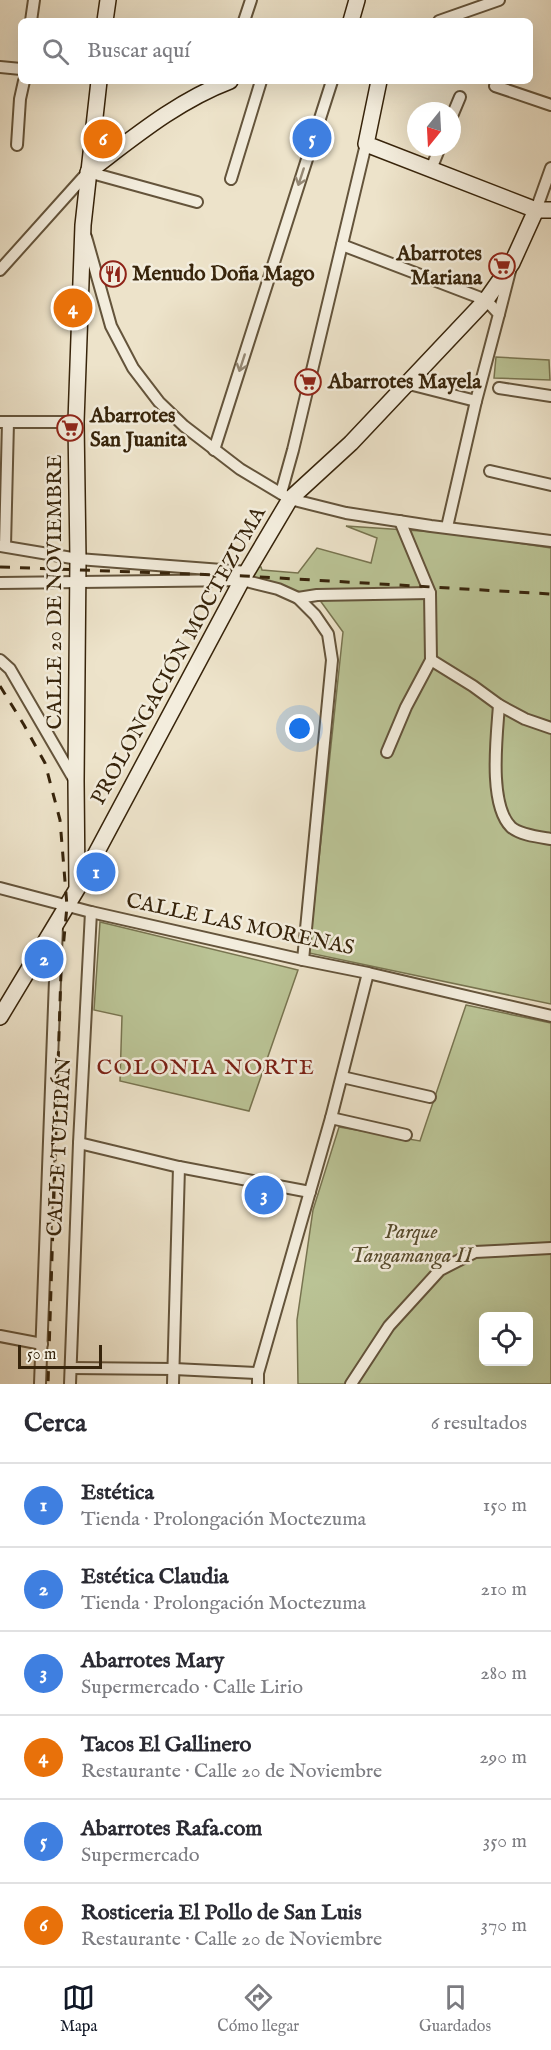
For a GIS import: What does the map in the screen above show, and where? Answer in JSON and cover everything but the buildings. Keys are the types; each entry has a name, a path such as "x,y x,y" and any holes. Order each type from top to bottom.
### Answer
{"main road":[{"path":"105,18 108,0"},
{"path":"352,18 357,0"},
{"name":"CALLE 20 DE NOVIEMBRE","path":"77,888 76,422 83,225 99,84"},
{"path":"88,172 142,130 190,99 222,84"},
{"path":"378,84 366,144 543,210"},
{"name":"PROLONGACIÓN MOCTEZUMA","path":"0,1017 77,888 245,576 285,496 351,443 486,300 512,263 543,210"}],"street":[{"path":"31,18 34,0"},
{"path":"245,18 251,0"},
{"path":"448,18 499,0"},
{"path":"0,67 18,69"},
{"path":"17,145 23,84"},
{"path":"231,179 260,84"},
{"path":"214,450 331,84"},
{"path":"495,86 551,105"},
{"path":"458,102 460,97"},
{"path":"285,496 296,439 366,144"},
{"path":"431,169 436,156"},
{"name":"PROLONGACIÓN MOCTEZUMA","path":"543,210 551,168"},
{"path":"0,270 88,172 197,202"},
{"path":"83,225 111,327 133,368 159,402 214,450 285,496 345,513 551,541"},
{"path":"342,245 486,300 499,314"},
{"path":"447,527 476,401 512,263"},
{"path":"409,384 476,401"},
{"path":"499,388 551,396"},
{"path":"76,422 4,422 3,546 78,559 245,576 298,598 315,615 328,634 332,660 303,960"},
{"path":"490,471 551,485"},
{"path":"387,752 406,707 431,660 430,593 400,521"},
{"path":"0,583 245,576"},
{"path":"298,598 317,595 430,593"},
{"path":"0,660 10,669 75,781"},
{"path":"431,660 499,705 525,719 551,728"},
{"path":"499,705 495,769 501,811 512,828 532,836 551,838"},
{"name":"CALLE LAS MORENAS","path":"0,888 91,912 551,1016"},
{"name":"CALLE TULIPÁN","path":"70,1384 91,912"},
{"path":"40,1384 57,923"},
{"path":"71,1368 174,1369 258,1379 332,1118 368,973"},
{"path":"342,1077 430,1097"},
{"path":"332,1118 406,1135"},
{"path":"79,1143 179,1167 310,1192"},
{"path":"173,1384 179,1167"},
{"path":"351,1384 389,1326 440,1270 475,1252 551,1248"},
{"path":"0,1336 42,1344"}],"green space":[{"path":"496,357 549,360 550,380 494,378"},
{"path":"346,526 451,533 551,548 551,1004 309,953 343,632 319,599 248,580 252,567 298,573 317,548 371,563 377,538"},
{"path":"100,922 298,970 249,1111 120,1081 122,1016 94,1010"},
{"name":"Parque Tangamanga II","path":"466,1005 551,1023 551,1384 298,1384 297,1320 313,1210 339,1127 420,1141"}],"railway":[{"path":"0,567 244,576 551,594"},
{"path":"0,686 45,763 60,820 67,906 61,971 48,1384"}],"place":[{"name":"Abarrotes Rafa.com","path":"312,138"},
{"name":"Rosticeria El Pollo de San Luis","path":"103,139"},
{"name":"Abarrotes Mariana","path":"502,266"},
{"name":"Menudo Doña Mago","path":"113,274"},
{"name":"Tacos El Gallinero","path":"73,308"},
{"name":"Abarrotes Mayela","path":"308,382"},
{"name":"Abarrotes San Juanita","path":"70,428"},
{"name":"Estética","path":"96,872"},
{"name":"Estética Claudia","path":"44,959"},
{"name":"Abarrotes Mary","path":"264,1195"}],"district":[{"name":"COLONIA NORTE","path":"206,1068"}]}
